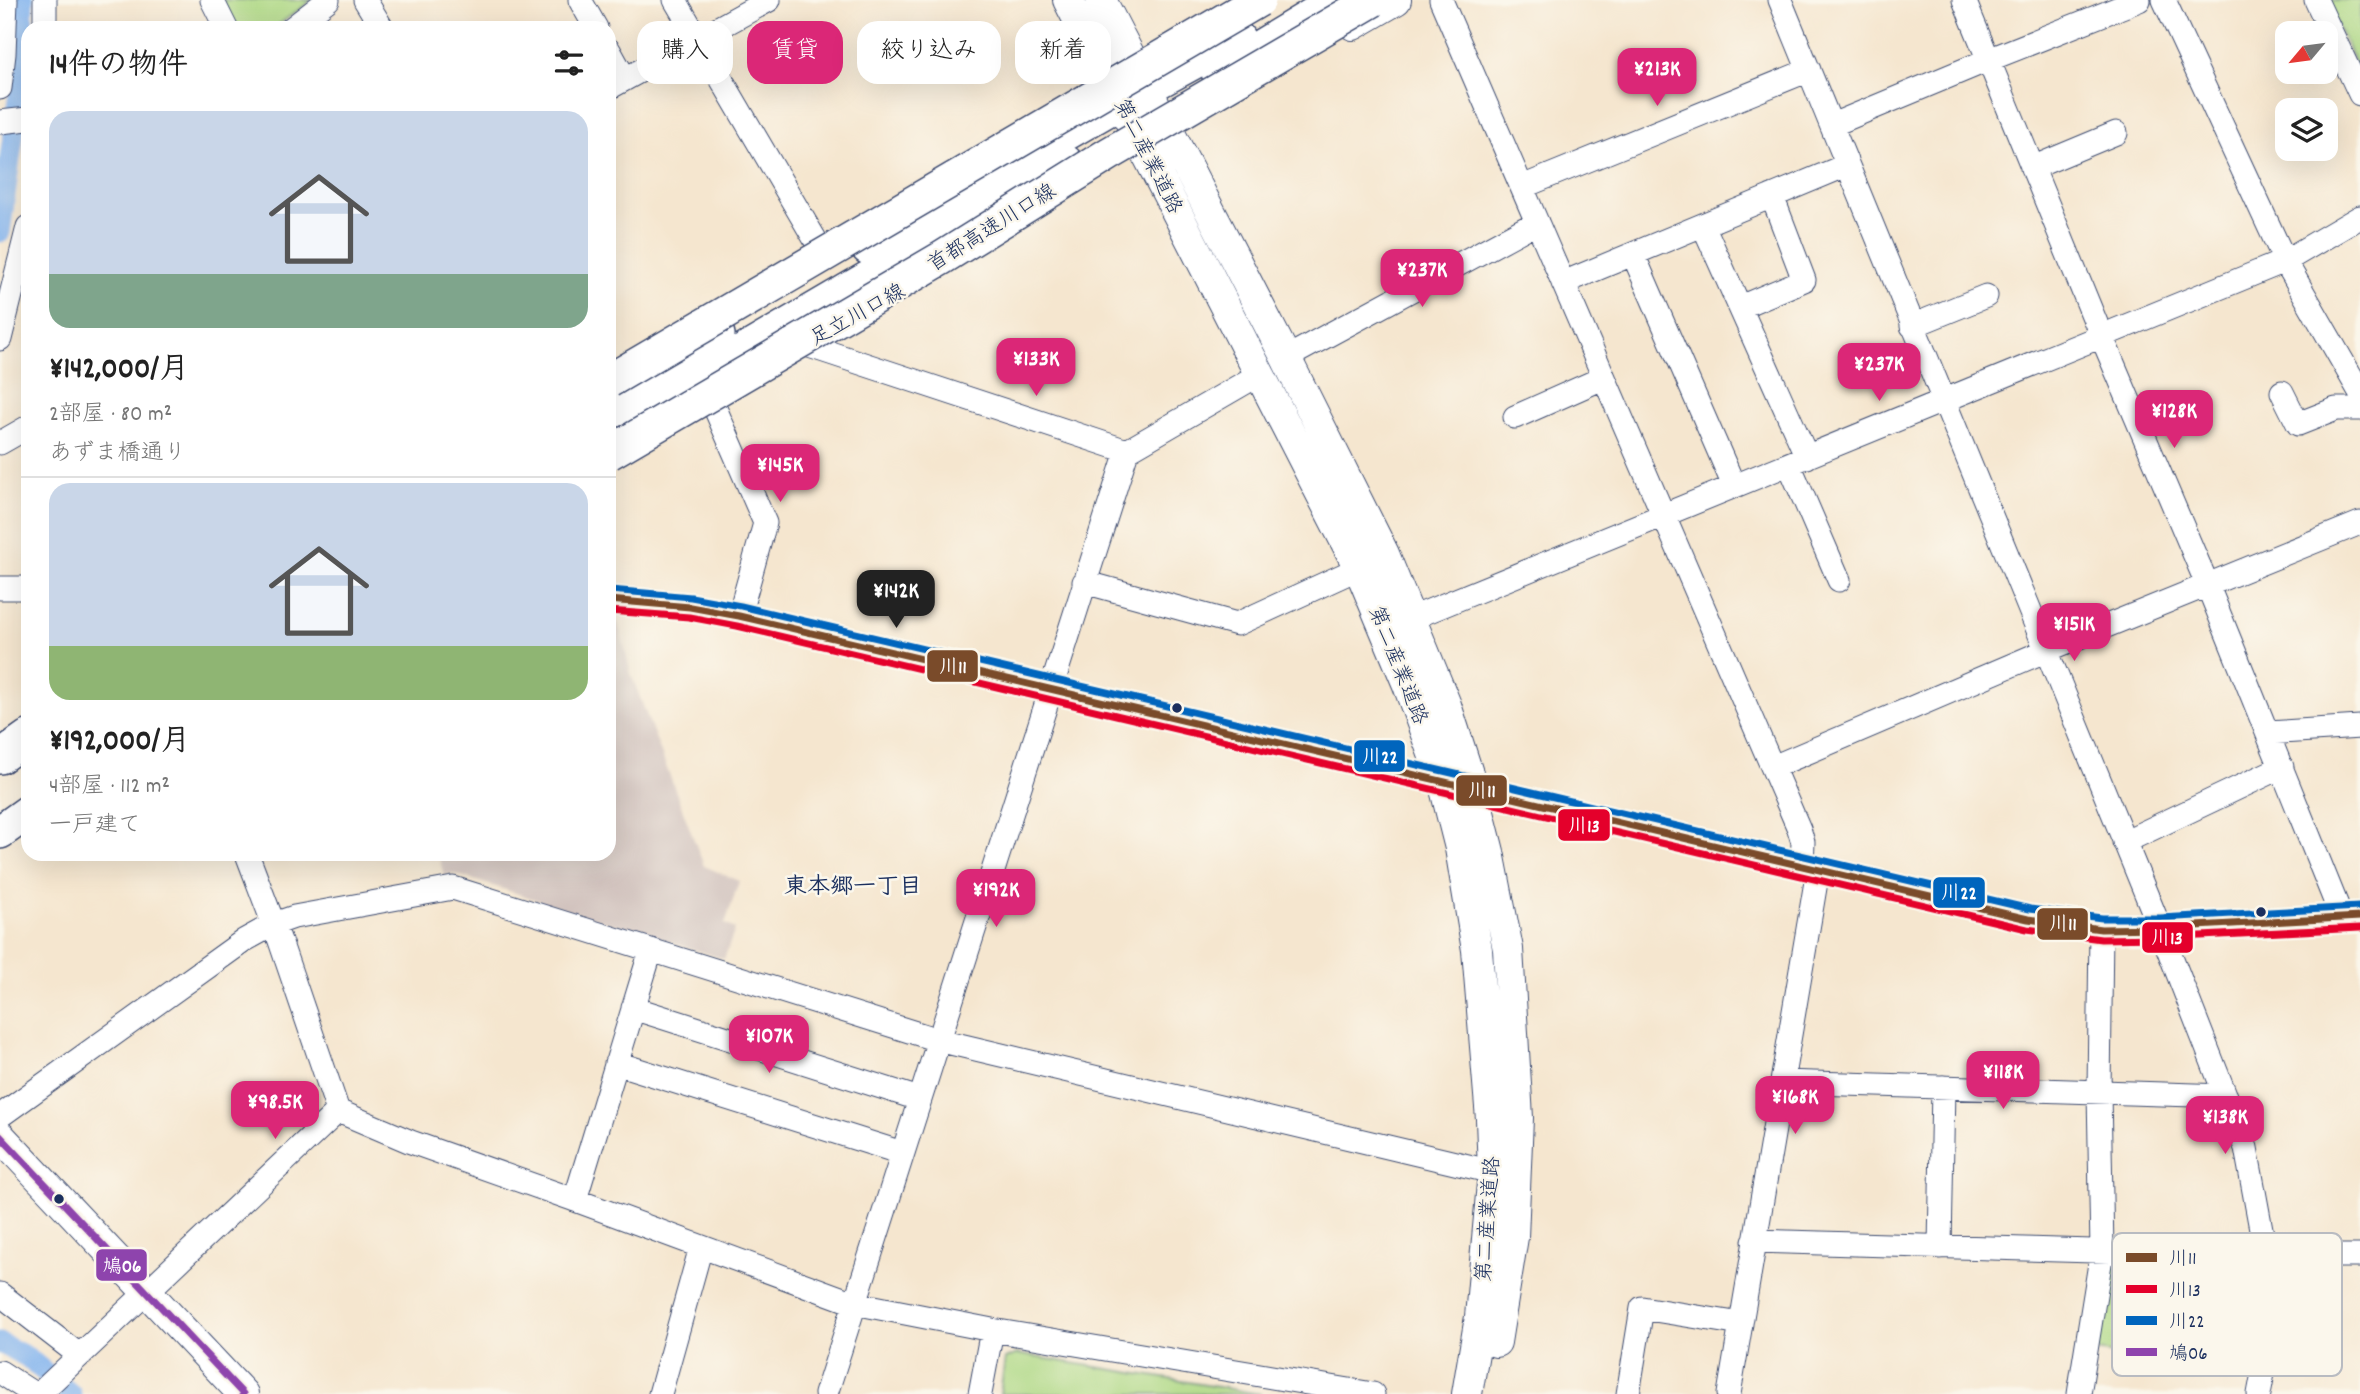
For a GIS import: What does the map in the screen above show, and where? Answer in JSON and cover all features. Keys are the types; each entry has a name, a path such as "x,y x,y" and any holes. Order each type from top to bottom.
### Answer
{"highway":[{"path":"616,377 1259,0"},
{"path":"616,399 741,337 1139,105 1307,0"},
{"path":"1139,105 1337,0"},
{"name":"首都高速川口線","path":"616,449 942,258 1109,154 1373,0"},
{"path":"616,425 741,337"},
{"path":"0,757 21,742"},
{"path":"0,780 21,766"},
{"path":"0,807 21,793"},
{"path":"0,832 21,817"}],"main road":[{"name":"第二産業道路","path":"1068,0 1139,105 1286,358 1384,554 1412,618 1446,705 1473,789 1489,852 1508,950 1518,1118 1513,1237 1488,1394"},
{"name":"第二産業道路","path":"1101,0 1139,105 1260,374 1359,568 1408,685 1443,781 1460,848 1477,950 1487,1054 1493,1172 1480,1317 1467,1394"},
{"name":"足立川口線","path":"616,455 803,344 947,263 1139,105 1244,0"},
{"name":"足立川口線","path":"616,366 820,246 1139,105 1396,0"},
{"path":"0,741 21,727"},
{"path":"0,839 21,823"},
{"path":"0,1136 243,1394"}],"street":[{"path":"0,88 6,0"},
{"path":"45,0 45,21"},
{"path":"212,0 222,21"},
{"path":"301,21 328,0"},
{"path":"365,0 378,21"},
{"path":"580,0 592,21"},
{"path":"675,0 688,21"},
{"path":"730,21 769,0"},
{"path":"1441,0 1773,767 1799,829 1810,868 1782,1082 1729,1394"},
{"path":"1780,0 2160,928 2226,1096 2246,1148 2262,1233"},
{"path":"616,601 690,607 739,616 2028,919 2101,929 2351,917 2281,767 1964,0"},
{"path":"1832,125 2139,0"},
{"path":"2164,0 2285,261 2353,364 2360,392"},
{"path":"2316,0 2360,94"},
{"path":"1522,187 1809,70"},
{"path":"617,84 637,73"},
{"path":"725,84 820,246"},
{"path":"1,122 21,120"},
{"path":"2032,168 2116,133"},
{"path":"1563,283 1847,165"},
{"path":"1740,307 1804,280 1772,196"},
{"path":"1412,618 2285,261 2360,217"},
{"path":"1286,358 1537,222"},
{"path":"1703,225 1740,307 1798,460 1839,580"},
{"path":"1633,254 1734,486"},
{"path":"0,339 21,256"},
{"path":"1912,326 1986,296"},
{"path":"803,344 1126,451"},
{"path":"826,1394 1126,451 1260,374"},
{"path":"1516,417 1603,378"},
{"path":"2282,392 2298,424 2336,409 2360,409"},
{"path":"711,399 765,523 739,616"},
{"path":"0,443 21,431"},
{"path":"1773,767 2045,651 2360,523"},
{"path":"1084,582 1237,624 1359,568"},
{"path":"0,588 21,588"},
{"path":"2268,733 2360,727"},
{"path":"2124,842 2281,767"},
{"path":"250,861 338,1111 411,1142 854,1303 1373,1394"},
{"path":"0,1116 245,940 274,924 294,917 453,888 938,1041 1493,1172"},
{"path":"2079,1394 2102,1251 2099,1092 2101,929"},
{"path":"575,1200 651,950"},
{"path":"633,1009 919,1100"},
{"path":"616,1063 902,1153"},
{"path":"1782,1082 2226,1096"},
{"path":"1940,1247 1943,1087"},
{"path":"0,1371 39,1392 338,1111"},
{"path":"1754,1241 2112,1251"},
{"path":"660,1394 701,1247"},
{"path":"2342,1256 2360,1256"},
{"path":"4,1301 71,1362"},
{"path":"1628,1394 1642,1308 1741,1324"},
{"path":"980,1394 992,1329"},
{"path":"2259,1394 2262,1376"}],"shaded area":[{"path":"618,622 631,674 704,866 739,881 725,924 735,929 724,959 452,873 444,875 440,861 616,861"}],"green space":[{"path":"222,0 312,0 284,21 232,21"},
{"path":"2325,0 2360,0 2360,74 2338,27 2338,21 2335,21"},
{"path":"2112,1268 2112,1353 2096,1351 2106,1273"},
{"path":"1017,1354 1261,1394 1000,1394 1005,1359"}],"waterway":[{"path":"22,21 23,0"},
{"path":"0,232 21,78"},
{"path":"0,1343 27,1357 71,1394"}],"transit line":[{"name":"川22","path":"616,591 691,597 741,606 2030,909 2102,918 2160,918 2359,907"},
{"name":"川11","path":"616,601 690,607 739,616 2028,919 2101,929 2360,917"},
{"name":"川13","path":"616,612 689,617 737,626 2027,929 2101,939 2360,928"},
{"name":"鳩06","path":"0,1136 243,1394"}],"district":[{"name":"東本郷一丁目","path":"853,885"}]}
